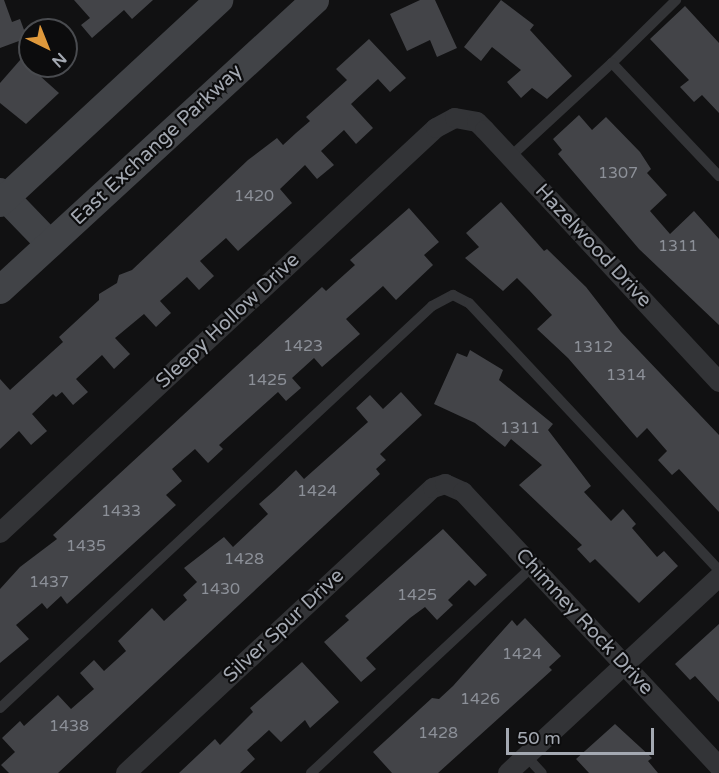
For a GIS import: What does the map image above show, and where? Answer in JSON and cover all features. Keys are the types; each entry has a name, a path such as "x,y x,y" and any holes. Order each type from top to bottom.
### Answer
{"main road":[{"path":"50,244 2,198 219,0"},
{"name":"East Exchange Parkway","path":"0,290 315,0"}],"street":[{"name":"Hazelwood Drive","path":"462,118 477,122 719,382"},
{"name":"Sleepy Hollow Drive","path":"0,533 436,128 462,118"},
{"name":"Chimney Rock Drive","path":"445,484 464,492 719,766"},
{"name":"Silver Spur Drive","path":"126,773 432,488 445,484"},
{"path":"508,773 719,578"}],"lane":[{"path":"510,157 676,0"},
{"path":"612,63 719,176"},
{"path":"0,708 432,306 453,295 469,303 719,570"},
{"path":"311,773 533,566"},
{"path":"526,756 542,773"}],"building":[{"path":"0,0 4,0 12,22 18,20 18,41 0,48"},
{"path":"74,0 153,0 132,19 124,10 92,38 81,25 90,18"},
{"path":"420,0 435,0 457,48 437,57 430,40 407,51 390,14"},
{"path":"501,0 534,25 530,30 572,76 547,99 532,88 521,98 507,82 521,70 492,47 481,61 464,47"},
{"path":"685,6 719,43 719,113 702,95 694,102 680,87 689,80 650,39"},
{"path":"369,39 406,78 390,92 378,79 351,104 373,128 356,144 344,130 321,151 334,165 317,179 305,165 280,189 292,203 238,251 226,238 200,261 214,276 199,290 187,277 160,301 171,313 156,327 144,314 115,338 130,354 114,369 102,355 76,379 88,392 73,405 62,392 56,397 53,394 32,414 47,431 31,445 19,431 0,449 0,379 10,390 63,342 59,337 99,300 99,294 117,283 119,275 132,270 248,160 277,138 283,145 310,121 306,117 347,80 336,69"},
{"path":"18,62 18,78 42,78 59,93 26,124 0,103 0,83"},
{"path":"579,115 592,130 606,117 640,152 651,169 647,173 667,195 650,211 670,234 694,211 719,239 719,325 639,249 558,154 562,150 553,139"},
{"path":"501,202 544,251 547,249 586,287 621,332 719,435 719,512 679,469 672,475 658,460 667,451 647,428 637,438 568,358 537,329 552,315 517,278 503,291 465,258 479,247 466,233"},
{"path":"409,208 439,242 424,255 433,265 396,300 383,286 346,319 360,334 322,367 314,358 292,378 301,388 286,401 278,392 219,445 223,449 208,463 195,449 172,469 182,481 166,495 176,505 67,604 61,596 47,609 42,603 16,625 29,639 0,663 0,589 20,567 57,539 53,535 322,287 326,291 355,265 350,260"},
{"path":"470,350 503,370 499,380 553,424 548,430 591,486 584,492 611,521 623,509 636,524 632,528 657,557 664,551 678,566 639,603 595,559 590,563 577,549 582,545 519,485 542,465 511,439 505,447 475,423 434,404 457,353 467,357"},
{"path":"401,392 422,415 380,454 386,460 376,469 380,474 58,773 9,773 1,765 15,752 2,738 20,721 24,726 58,695 71,709 94,689 80,673 94,660 104,671 126,651 118,641 152,608 164,621 187,600 183,595 197,582 184,568 224,537 233,547 268,514 259,504 296,470 304,479 368,422 356,408 370,395 383,409"},
{"path":"443,529 487,575 475,586 469,580 448,600 453,605 437,620 425,607 410,618 366,658 376,669 361,682 324,642 349,620 345,616"},
{"path":"525,618 561,656 549,667 552,670 438,773 392,773 373,752 432,698 439,699 453,686 512,620 517,626"},
{"path":"719,624 719,702 695,676 690,680 675,664"},
{"path":"302,662 339,702 310,728 305,720 281,742 269,730 247,750 255,759 240,773 179,773 215,739 220,745 253,712 250,708"},
{"path":"615,724 652,758 648,761 658,773 589,773 576,759"}]}
